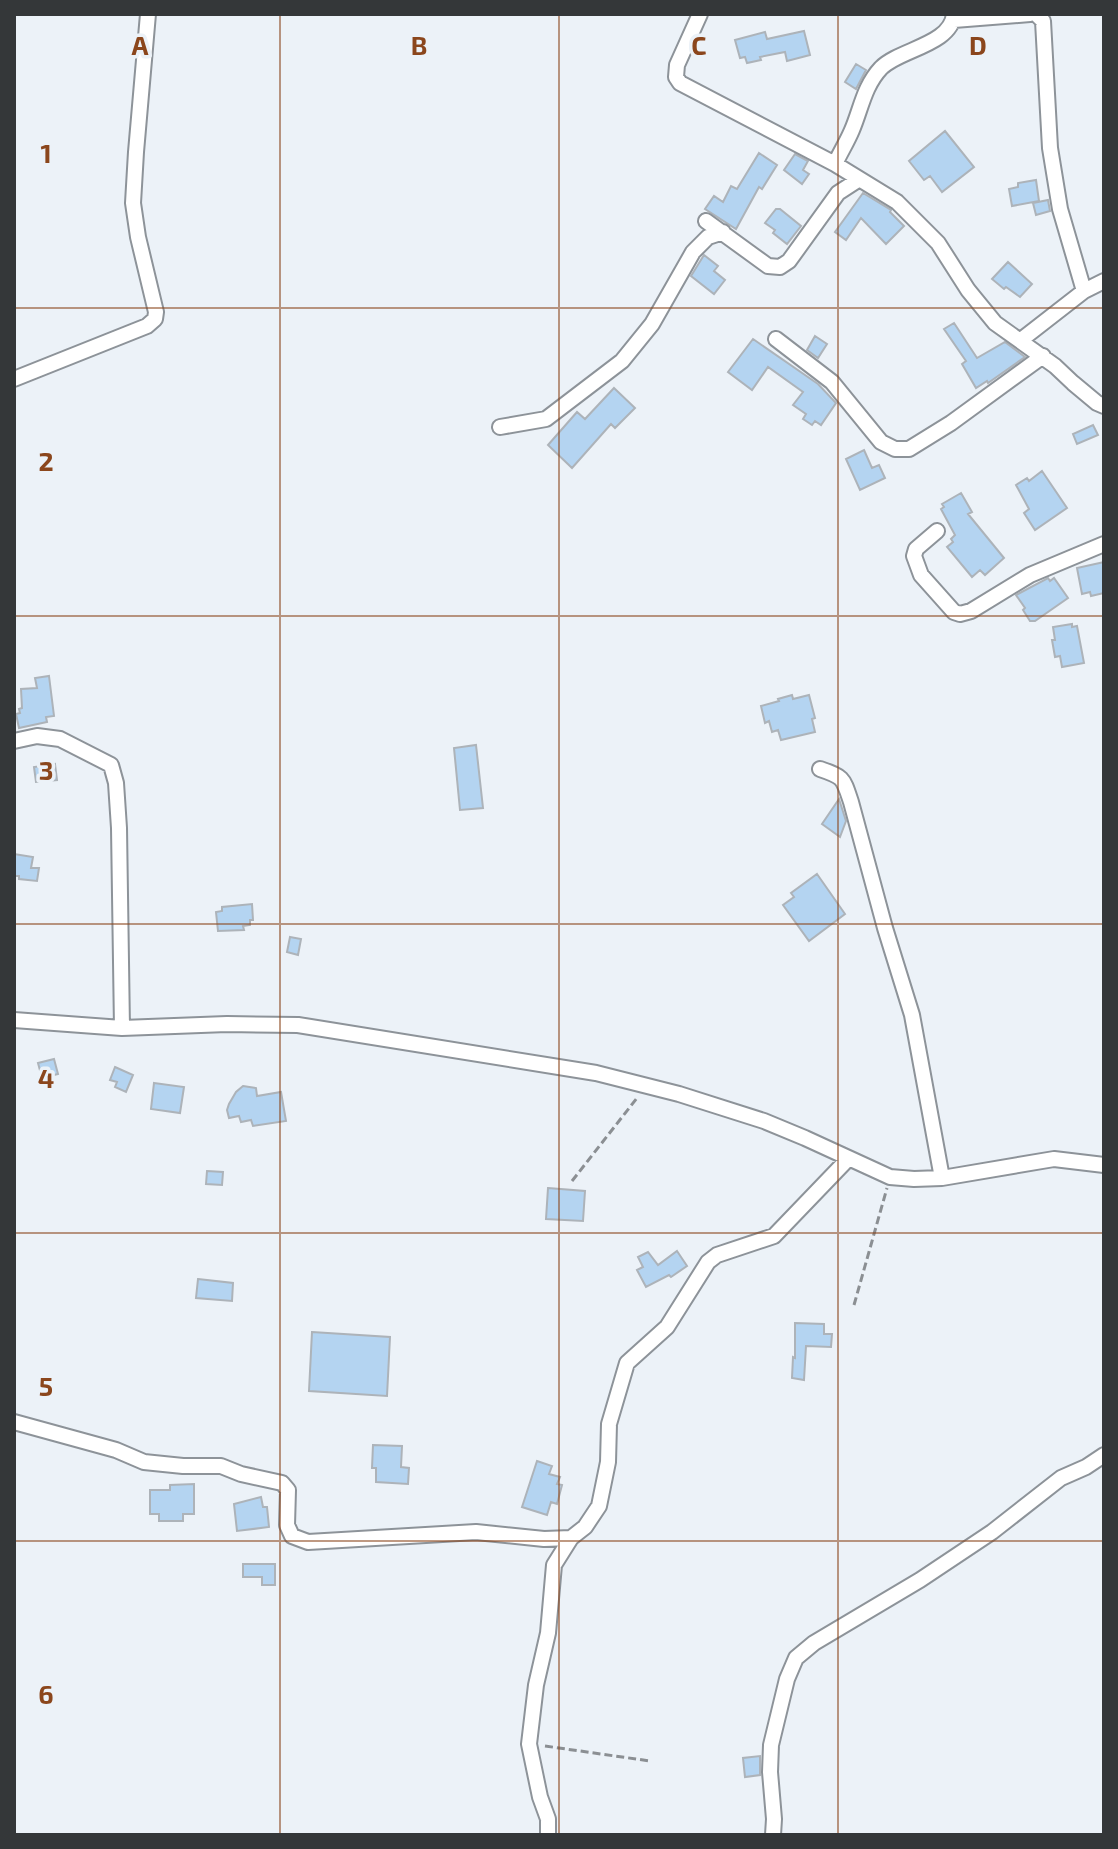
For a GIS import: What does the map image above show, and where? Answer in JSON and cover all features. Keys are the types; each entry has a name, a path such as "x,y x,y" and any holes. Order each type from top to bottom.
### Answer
{"street":[{"path":"14,379 147,326 155,319 133,203 148,14"},
{"path":"700,14 677,65 676,77 680,83 835,164 897,202 938,243 968,290 995,323 1043,356 1104,406"},
{"path":"835,164 866,91 881,69 892,60 947,31 954,17 1030,14"},
{"path":"1036,14 1043,21 1050,148 1060,209 1084,291"},
{"path":"706,221 768,266 780,267 789,261 838,193 858,180"},
{"path":"500,427 546,419 622,361 652,324 693,252 708,237 723,232"},
{"path":"1021,340 1084,291 1104,281"},
{"path":"776,339 832,382 881,442 895,449 909,449 951,423 1043,356"},
{"path":"937,531 916,549 914,556 921,575 954,612 960,614 971,611 1030,575 1104,544"},
{"path":"14,741 37,736 60,739 111,765 116,783 119,828 122,1028"},
{"path":"820,769 839,775 851,802 912,1015 942,1178"},
{"path":"14,1020 122,1028 298,1025 596,1073 764,1121 890,1177 942,1178 1054,1159 1104,1165"},
{"path":"548,1835 548,1819 529,1744 536,1685 548,1633 554,1565 571,1538 585,1527 599,1506 608,1462 609,1424 627,1363 667,1327 708,1262 717,1255 774,1236 848,1159"},
{"path":"14,1422 116,1450 144,1462 221,1466 282,1483 288,1490 287,1525 292,1536 308,1542 476,1532 544,1539 571,1538"},
{"path":"773,1835 771,1745 787,1679 796,1658 814,1643 920,1580 992,1532 1061,1478 1104,1455"}],"path":[{"path":"572,1181 647,1086"},
{"path":"854,1305 890,1177"},
{"path":"529,1744 650,1761"}],"building":[{"path":"804,31 810,55 787,61 785,52 747,63 745,57 740,58 735,40 765,32 767,39"},
{"path":"856,64 866,70 856,89 845,82"},
{"path":"945,131 974,167 942,192 930,176 924,180 909,161"},
{"path":"759,153 777,165 762,189 759,187 736,229 705,209 714,196 723,202 731,186 737,189"},
{"path":"795,154 808,161 803,170 809,174 802,184 784,170"},
{"path":"1036,180 1039,201 1012,206 1009,189 1018,187 1018,183"},
{"path":"863,193 891,210 904,226 886,244 861,218 846,240 835,232"},
{"path":"1048,200 1050,211 1036,215 1033,203"},
{"path":"776,209 801,226 787,244 765,223"},
{"path":"704,255 718,266 714,271 725,280 714,294 691,276"},
{"path":"1008,262 1032,284 1020,297 992,279"},
{"path":"954,323 977,358 1005,342 1025,357 976,388 962,364 966,361 944,329"},
{"path":"815,336 827,344 818,358 807,350"},
{"path":"753,339 818,384 836,403 821,425 815,421 812,425 803,419 806,414 793,405 803,392 768,367 752,390 728,372"},
{"path":"614,388 635,408 615,428 611,424 572,468 548,445 577,412 585,419"},
{"path":"1093,425 1098,435 1077,444 1073,434"},
{"path":"864,450 872,468 879,465 885,478 860,490 846,459"},
{"path":"1042,471 1067,508 1035,530 1024,513 1029,509 1016,485 1027,478 1029,481"},
{"path":"961,493 972,512 968,514 1004,558 985,575 980,570 972,577 947,547 955,535 941,509 944,507 942,504"},
{"path":"1104,562 1104,593 1091,596 1090,592 1082,594 1077,568"},
{"path":"1048,578 1050,581 1054,578 1068,598 1035,621 1030,621 1016,595"},
{"path":"1072,624 1072,627 1077,626 1084,663 1062,667 1060,656 1055,657 1053,627"},
{"path":"49,676 54,716 46,717 47,722 19,728 16,714 22,708 21,689 37,688 35,678"},
{"path":"792,695 793,699 809,695 815,732 781,740 778,730 772,732 769,721 765,723 761,706"},
{"path":"476,745 483,808 460,810 454,748"},
{"path":"55,764 57,780 36,782 34,767"},
{"path":"839,799 846,821 840,837 822,824"},
{"path":"14,854 33,857 31,868 39,868 37,881 14,876"},
{"path":"817,874 845,914 809,941 783,905 794,897 791,893"},
{"path":"252,904 253,920 250,920 250,925 243,926 244,930 218,931 216,912 222,911 222,907"},
{"path":"290,937 301,939 298,955 287,952"},
{"path":"54,1059 58,1074 42,1078 38,1063"},
{"path":"115,1067 133,1075 126,1092 115,1087 117,1082 110,1080"},
{"path":"154,1083 184,1087 180,1113 151,1109"},
{"path":"243,1086 256,1088 257,1096 281,1092 286,1121 253,1126 251,1120 241,1122 239,1116 229,1118 229,1104"},
{"path":"207,1171 223,1172 222,1185 206,1184"},
{"path":"548,1188 585,1191 583,1221 546,1219"},
{"path":"677,1251 687,1266 671,1277 669,1275 646,1287 637,1270 643,1267 638,1257 648,1252 658,1265"},
{"path":"198,1279 233,1283 232,1301 196,1298"},
{"path":"795,1323 824,1324 824,1334 832,1334 831,1347 806,1346 804,1380 792,1378"},
{"path":"312,1332 390,1337 387,1396 309,1391"},
{"path":"373,1445 402,1446 401,1467 409,1468 408,1484 376,1482 376,1468 372,1468"},
{"path":"537,1461 552,1466 549,1474 560,1477 557,1484 562,1485 557,1504 551,1502 547,1515 522,1507"},
{"path":"194,1484 194,1514 183,1514 183,1521 159,1521 159,1514 150,1514 150,1490 170,1490 170,1485"},
{"path":"261,1497 263,1507 267,1507 269,1527 237,1531 234,1504"},
{"path":"243,1564 275,1564 275,1585 262,1585 262,1577 243,1577"},
{"path":"760,1756 760,1775 745,1777 743,1758"}]}
